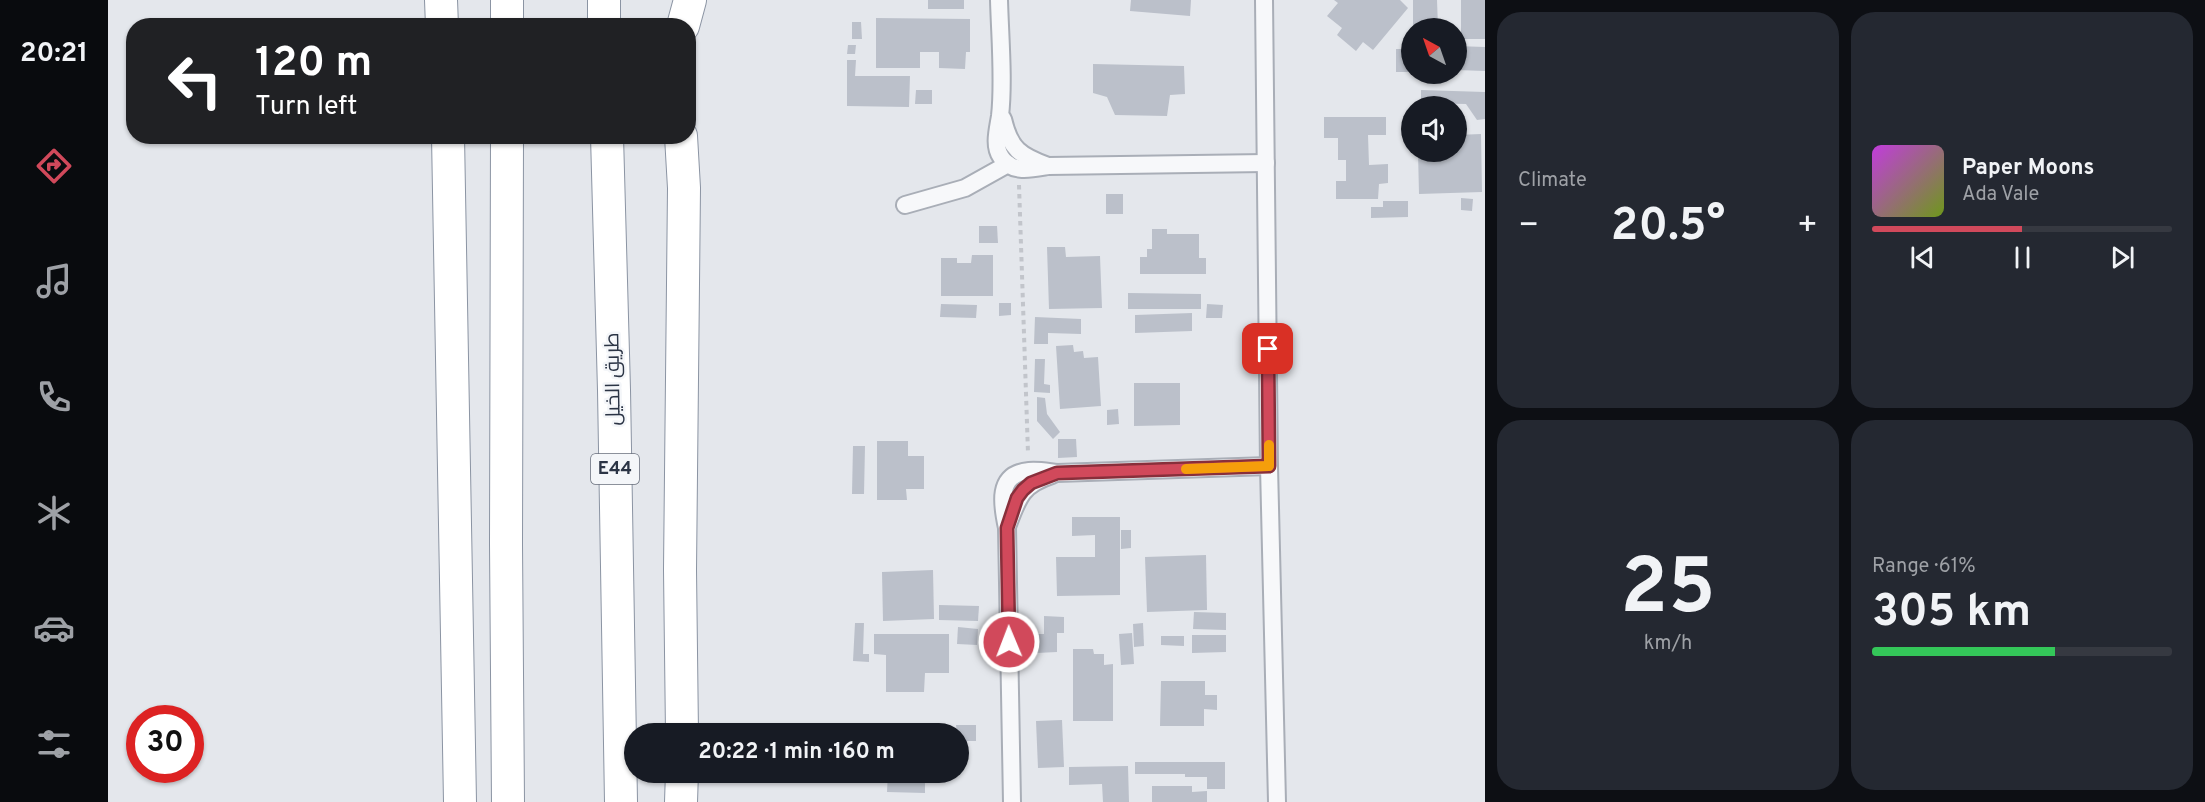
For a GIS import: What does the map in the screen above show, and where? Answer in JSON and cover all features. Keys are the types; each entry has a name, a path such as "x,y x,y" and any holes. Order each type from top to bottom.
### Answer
{"highway":[{"path":"441,0 442,18"},
{"path":"507,0 507,18"},
{"path":"604,0 604,18"},
{"path":"676,0 677,18"},
{"path":"685,18 690,0"},
{"path":"448,144 460,802"},
{"path":"507,144 508,802"},
{"name":"طريق الخيل","path":"608,144 621,802"},
{"path":"681,144 684,188 680,570 682,723"},
{"path":"681,802 682,783"}],"street":[{"path":"999,0 1001,110 996,146 1000,156 1013,167"},
{"path":"1264,0 1269,466 1277,802"},
{"path":"1001,110 1009,139 1014,148 1032,160 1048,166"},
{"path":"905,205 965,188 1013,167 1266,163"},
{"path":"1012,802 1007,528 1002,500 1004,489 1010,480 1019,473 1029,471 1057,473 1269,466"},
{"path":"1007,528 1017,498 1023,490 1031,483 1057,473"}],"path":[{"path":"1013,167 1029,471"}],"building":[{"path":"928,0 964,0 964,9 928,9"},
{"path":"1131,0 1191,0 1190,16 1130,11"},
{"path":"1334,0 1400,0 1408,8 1373,50 1363,42 1356,51 1337,35 1342,28 1327,16 1338,3"},
{"path":"1413,0 1437,0 1438,18 1413,18"},
{"path":"1461,0 1485,0 1485,39 1467,39 1467,18 1461,18"},
{"path":"876,18 970,19 970,52 966,52 965,69 939,68 939,52 920,52 920,68 876,68"},
{"path":"852,22 861,22 862,39 852,39"},
{"path":"848,45 856,45 855,54 847,54"},
{"path":"1467,46 1485,47 1485,71 1467,70"},
{"path":"1396,49 1401,49 1401,72 1396,72"},
{"path":"847,60 856,60 855,76 910,76 909,107 847,106"},
{"path":"1093,64 1184,66 1185,94 1170,95 1167,116 1115,115 1107,97 1093,93"},
{"path":"916,90 932,90 932,104 915,104"},
{"path":"1421,90 1485,92 1485,119 1477,120 1467,105 1467,96 1421,96"},
{"path":"1324,117 1386,117 1386,135 1368,135 1369,165 1388,164 1388,183 1379,184 1378,199 1336,199 1336,181 1346,181 1346,160 1338,160 1338,138 1324,138"},
{"path":"1481,134 1482,192 1419,194 1418,162 1467,162 1467,135"},
{"path":"1106,194 1123,194 1123,214 1106,214"},
{"path":"1461,198 1473,199 1472,211 1461,210"},
{"path":"1383,201 1408,201 1408,217 1371,218 1371,207 1383,207"},
{"path":"979,226 997,226 998,243 979,243"},
{"path":"1152,229 1167,229 1167,234 1199,234 1199,258 1206,258 1206,274 1140,274 1140,257 1147,257 1147,249 1152,249"},
{"path":"1047,247 1065,247 1066,257 1100,256 1102,308 1049,309"},
{"path":"972,255 993,255 993,296 941,296 941,258 957,258 957,263 971,263"},
{"path":"1128,293 1201,294 1201,309 1128,309"},
{"path":"999,303 1011,303 1011,315 999,316"},
{"path":"941,304 977,305 976,318 940,317"},
{"path":"1207,304 1223,305 1222,318 1206,318"},
{"path":"1192,313 1192,331 1135,333 1135,315"},
{"path":"1035,317 1081,319 1081,334 1048,333 1048,344 1034,344"},
{"path":"1073,345 1074,352 1083,351 1084,358 1098,357 1101,406 1060,409 1056,346"},
{"path":"1035,359 1045,359 1044,384 1050,385 1050,393 1034,392"},
{"path":"1134,383 1180,383 1180,425 1134,426"},
{"path":"1037,397 1045,398 1047,414 1060,432 1053,439 1037,421"},
{"path":"1118,409 1119,424 1107,425 1107,410"},
{"path":"1058,439 1076,439 1077,457 1058,458"},
{"path":"877,441 908,441 908,456 924,456 924,489 906,489 907,500 877,500"},
{"path":"853,446 865,446 864,494 852,494"},
{"path":"1072,517 1120,517 1120,595 1057,596 1056,557 1095,557 1095,535 1072,536"},
{"path":"1121,530 1131,530 1131,548 1121,549"},
{"path":"1206,555 1207,610 1147,612 1145,557"},
{"path":"933,570 934,619 883,621 882,572"},
{"path":"939,605 979,606 978,621 939,620"},
{"path":"1194,612 1226,613 1226,630 1193,629"},
{"path":"1044,616 1064,617 1064,633 1057,633 1057,652 1037,653 1037,634 1044,634"},
{"path":"855,623 864,623 863,654 869,654 869,662 853,661"},
{"path":"1143,623 1144,646 1134,647 1133,624"},
{"path":"958,627 978,629 977,645 957,644"},
{"path":"1132,633 1134,664 1121,665 1119,634"},
{"path":"874,634 949,634 949,673 925,673 924,692 886,692 886,655 874,654"},
{"path":"1192,635 1226,635 1226,652 1192,653"},
{"path":"1161,636 1184,636 1184,646 1161,645"},
{"path":"1073,649 1093,649 1094,654 1104,654 1104,665 1113,664 1113,721 1073,721"},
{"path":"1161,681 1205,681 1205,695 1217,695 1217,710 1204,709 1204,726 1160,726"},
{"path":"1062,720 1064,767 1038,768 1036,721"},
{"path":"969,725 976,725 976,741 969,741"},
{"path":"1135,762 1225,762 1225,789 1207,789 1207,777 1185,777 1185,774 1135,774"},
{"path":"1128,766 1129,802 1103,802 1102,784 1069,785 1069,767"},
{"path":"887,783 925,783 925,793 887,792"},
{"path":"1152,786 1192,786 1192,792 1207,791 1207,802 1152,802"}],"slow traffic":[{"path":"1186,469 1269,466 1269,445"}],"route":[{"path":"1009,642 1007,528 1017,498 1023,490 1031,483 1057,473 1269,466 1268,349"}]}
